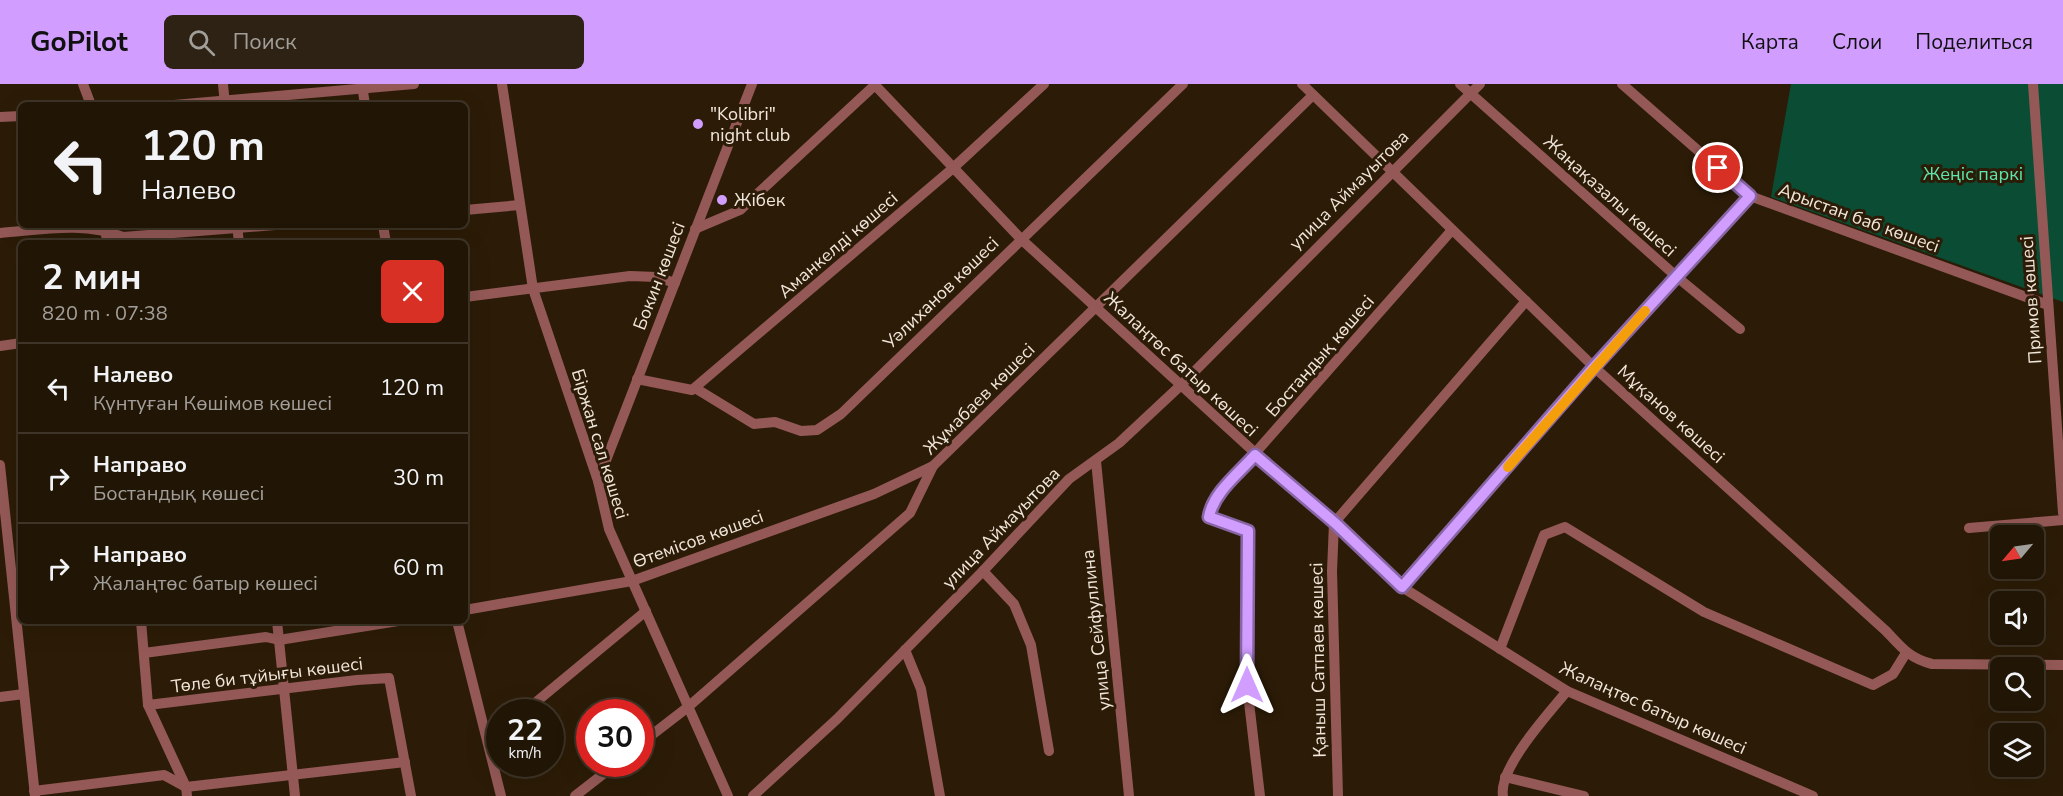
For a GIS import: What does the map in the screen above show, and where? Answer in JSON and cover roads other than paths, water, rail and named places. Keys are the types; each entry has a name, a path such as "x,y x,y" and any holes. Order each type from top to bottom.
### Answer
{"street":[{"path":"84,84 90,102"},
{"path":"223,84 225,102"},
{"path":"234,102 363,87 414,84"},
{"name":"Біржан сал көшесі","path":"502,84 533,289 598,481 609,529 728,796"},
{"name":"Бокин көшесі","path":"598,481 752,84"},
{"path":"695,229 740,210 875,84"},
{"name":"Жалаңтөс батыр көшесі","path":"875,84 952,169 1021,239 1255,455 1335,523 1402,587 1567,691 1813,796"},
{"name":"Аманкелді көшесі","path":"695,388 952,169 1044,84"},
{"name":"Уәлиханов көшесі","path":"695,388 754,424 775,422 801,431 818,430 841,414 1183,84"},
{"name":"Мұқанов көшесі","path":"1302,84 1594,367 1886,631 1906,653 1917,660 1932,664 2063,665"},
{"name":"Жаңақазалы көшесі","path":"1460,84 1677,277 1740,329"},
{"name":"улица Аймауытова","path":"753,796 905,650 1069,479 1119,443 1180,386 1391,171 1480,84"},
{"name":"Арыстан баб көшесі","path":"1622,84 1750,196 2048,305"},
{"name":"Примов көшесі","path":"2032,84 2063,513"},
{"path":"363,87 365,102"},
{"name":"Жұмабаев көшесі","path":"654,733 910,513 933,466 1313,95"},
{"path":"0,117 18,116"},
{"path":"1402,587 1594,367 1750,196"},
{"path":"468,210 520,205"},
{"path":"0,233 76,228"},
{"path":"107,228 123,237 226,228"},
{"name":"Бостандық көшесі","path":"1260,796 1247,685 1248,531 1209,517 1212,503 1452,230"},
{"path":"468,297 630,276 657,276 675,283"},
{"path":"1335,523 1526,301"},
{"path":"0,346 18,343"},
{"path":"637,379 692,390 695,388"},
{"name":"улица Сейфуллина","path":"1096,461 1129,796"},
{"path":"0,465 5,564 24,694 35,793 164,775 187,791 405,762 411,796"},
{"name":"Өтемісов көшесі","path":"468,609 632,581 874,494 933,466"},
{"path":"1969,528 2063,520"},
{"name":"Қаныш Сатпаев көшесі","path":"1335,523 1332,571 1338,796"},
{"path":"1500,649 1544,535 1565,527 1704,612 1873,685 1893,674 1906,653"},
{"path":"983,571 1014,604 1031,645 1049,751"},
{"path":"540,699 646,611"},
{"path":"141,624 148,705 187,791"},
{"path":"277,624 295,796"},
{"path":"144,653 266,637 279,640 379,624"},
{"path":"458,624 486,734"},
{"path":"905,650 921,689 940,796"},
{"name":"Төле би тұйығы көшесі","path":"148,705 389,678 405,762"},
{"path":"1503,796 1502,788 1505,777 1528,741 1567,691"},
{"path":"0,697 24,694"},
{"path":"496,777 501,796"},
{"path":"575,796 599,777"},
{"path":"1505,777 1584,796"}],"place":[{"name":"\"Kolibri\" night club","path":"698,124"},
{"name":"Жібек","path":"722,200"}],"park label":[{"name":"Жеңіс паркі","path":"1973,174"}]}
